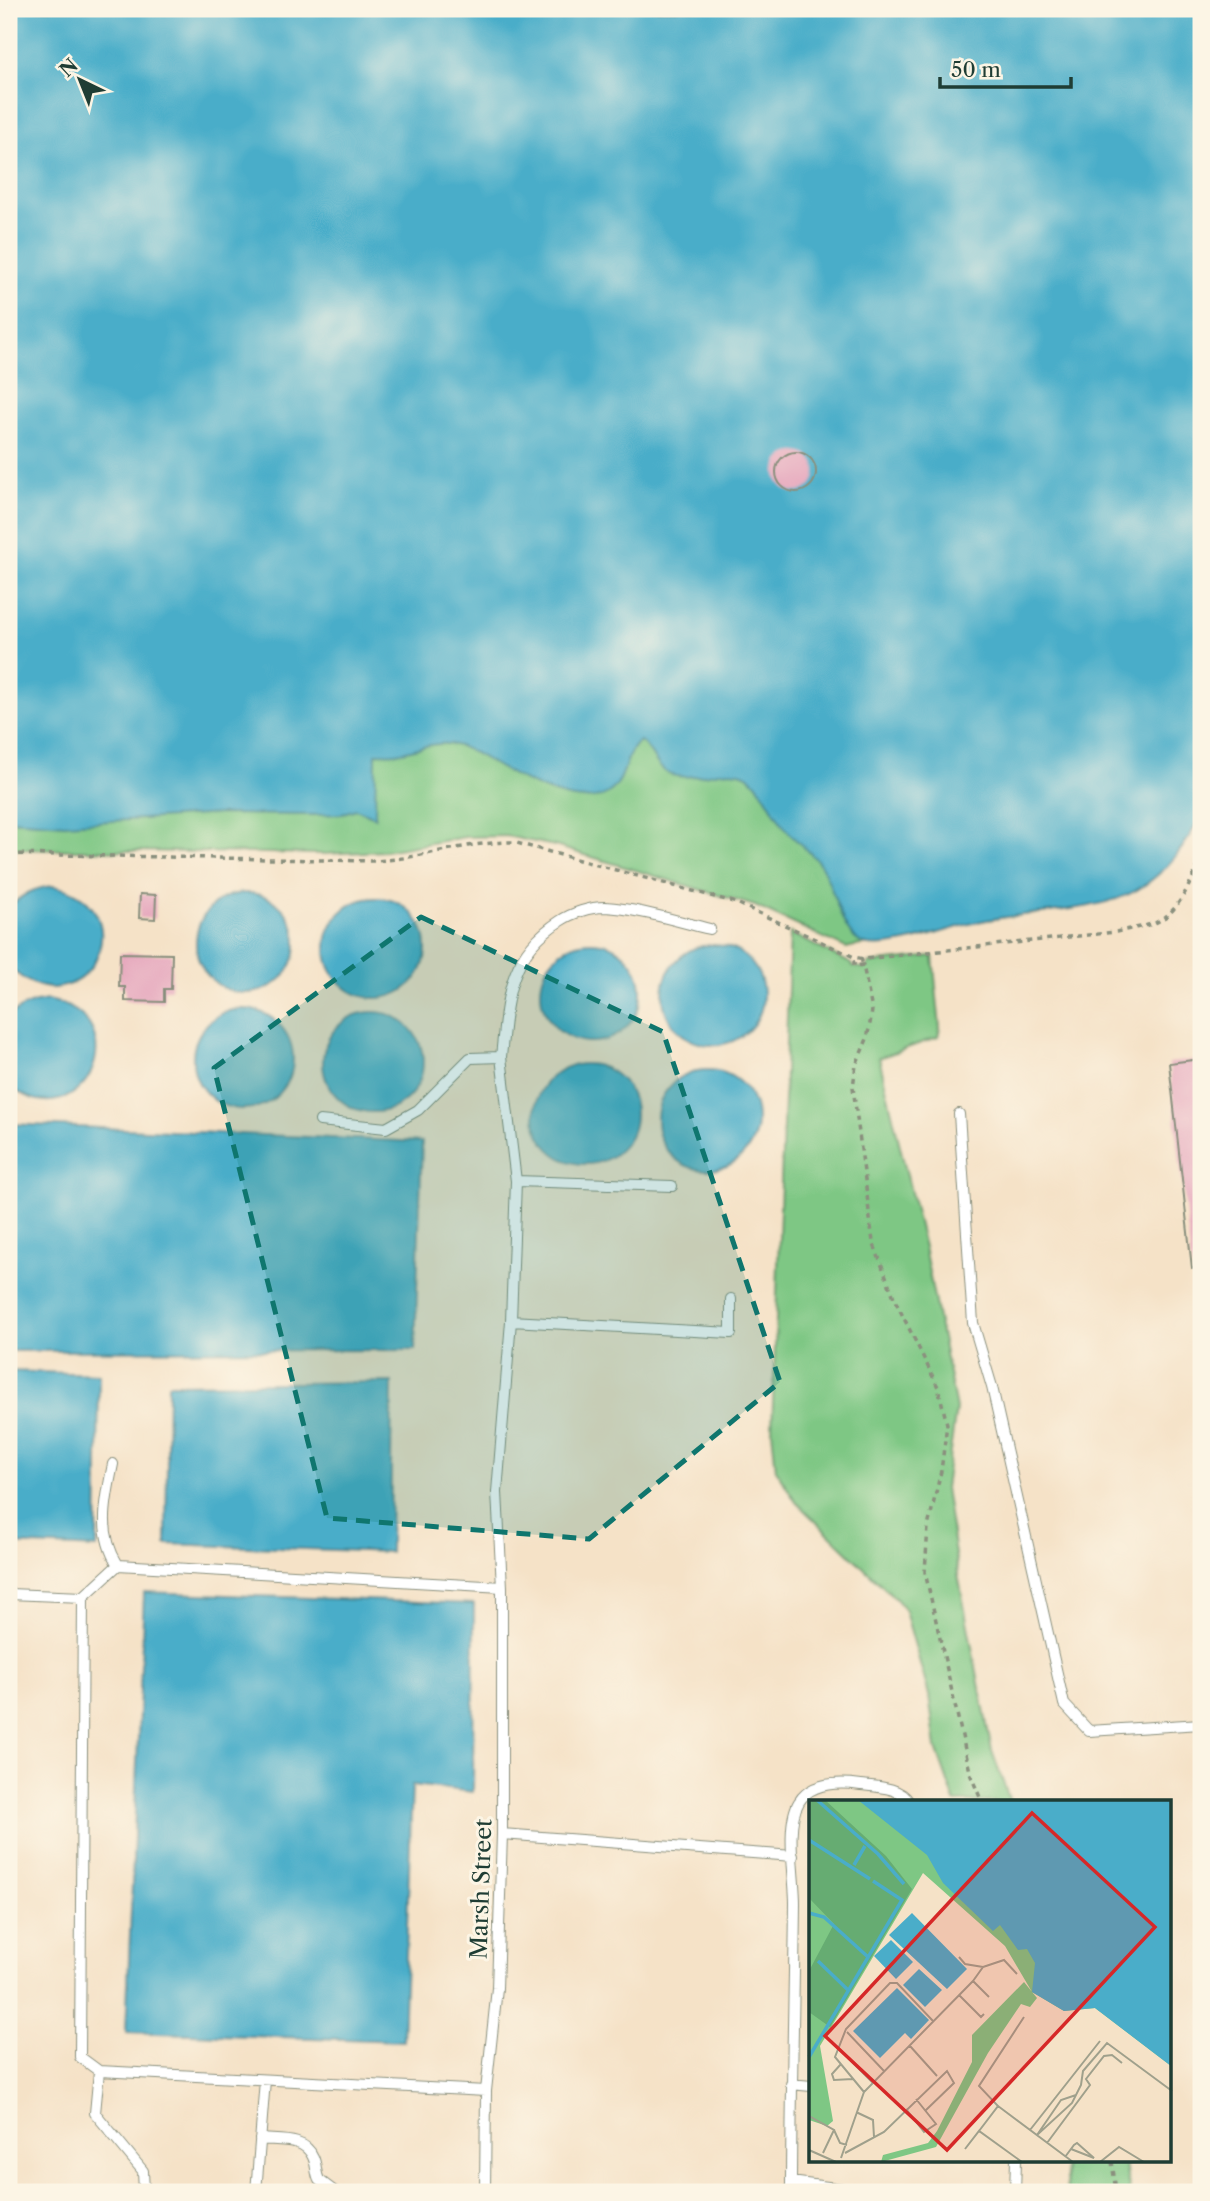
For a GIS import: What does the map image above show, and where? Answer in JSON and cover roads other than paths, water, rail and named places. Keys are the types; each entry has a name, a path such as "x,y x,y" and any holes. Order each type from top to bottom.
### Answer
{"lane":[{"name":"Marsh Street","path":"485,2192 486,2091 497,1988 502,1834 502,1587 497,1492 511,1321 516,1181 501,1057 508,996 517,967 541,933 571,914 602,907 710,929"},
{"path":"320,1121 386,1128 418,1110 470,1058 501,1057"},
{"path":"959,1114 973,1323 992,1387 1064,1704 1089,1731 1201,1724"},
{"path":"516,1181 672,1186"},
{"path":"511,1321 731,1333 731,1299"},
{"path":"113,1464 104,1523 106,1540 118,1565"},
{"path":"9,1594 83,1597 118,1565 502,1587"},
{"path":"83,1597 80,2057 99,2071 486,2091"},
{"path":"865,2192 791,2187 795,1900 793,1823 797,1805 806,1793 819,1785 858,1784 885,1788 901,1792 907,1800"},
{"path":"502,1834 793,1856"},
{"path":"99,2071 96,2113 143,2171 144,2192"},
{"path":"256,2192 265,2080"},
{"path":"791,2084 809,2086"},
{"path":"260,2140 294,2142 308,2148 316,2162 319,2180 335,2192"},
{"path":"1014,2192 1016,2162"}],"water":[{"path":"9,9 1201,9 1201,814 1183,847 1148,883 1121,898 1081,907 995,918 904,942 875,946 864,944 849,931 825,872 786,829 751,778 729,771 690,777 672,775 658,764 640,741 631,751 623,774 614,788 596,798 583,799 554,793 525,781 467,749 441,744 397,753 376,753 375,817 356,809 340,814 220,814 65,824 9,820"},
{"path":"53,886 79,896 95,912 101,931 99,950 90,968 76,981 56,988 23,979 9,964 9,908 29,892"},
{"path":"246,893 265,896 282,907 293,924 296,943 293,962 282,979 265,990 246,993 227,990 210,979 199,962 196,943 199,924 210,907 227,896"},
{"path":"366,898 386,898 412,912 423,929 426,948 423,967 412,984 386,998 366,998 348,990 334,976 326,958 326,938 334,920 348,906"},
{"path":"591,942 610,945 627,956 638,973 641,992 638,1011 627,1028 610,1039 591,1042 572,1039 555,1028 544,1011 541,992 544,973 555,956 572,945"},
{"path":"703,945 723,945 749,959 760,976 763,995 760,1014 749,1031 723,1045 703,1045 685,1037 671,1023 663,1005 663,985 671,967 685,953"},
{"path":"48,1000 77,1012 92,1030 96,1051 91,1072 78,1089 59,1100 35,1099 9,1085 9,1017 27,1005"},
{"path":"243,1009 262,1012 279,1023 290,1040 293,1059 290,1078 279,1095 262,1106 243,1109 224,1106 207,1095 196,1078 193,1059 196,1040 207,1023 224,1012"},
{"path":"373,1012 392,1015 409,1026 420,1043 423,1062 420,1081 409,1098 392,1109 373,1112 354,1109 337,1098 326,1081 323,1062 326,1043 337,1026 354,1015"},
{"path":"575,1064 595,1064 621,1078 632,1095 635,1114 632,1133 621,1150 595,1164 575,1164 557,1156 543,1142 535,1124 535,1104 543,1086 557,1072"},
{"path":"697,1070 717,1070 743,1084 754,1101 757,1120 754,1139 743,1156 717,1170 697,1170 679,1162 665,1148 657,1130 657,1110 665,1092 679,1078"},
{"path":"9,1124 422,1142 415,1350 9,1351"},
{"path":"9,1371 99,1374 97,1548 9,1544"},
{"path":"392,1382 390,1552 166,1544 168,1384"},
{"path":"144,1592 474,1604 473,1792 412,1785 403,2041 126,2032"}]}
